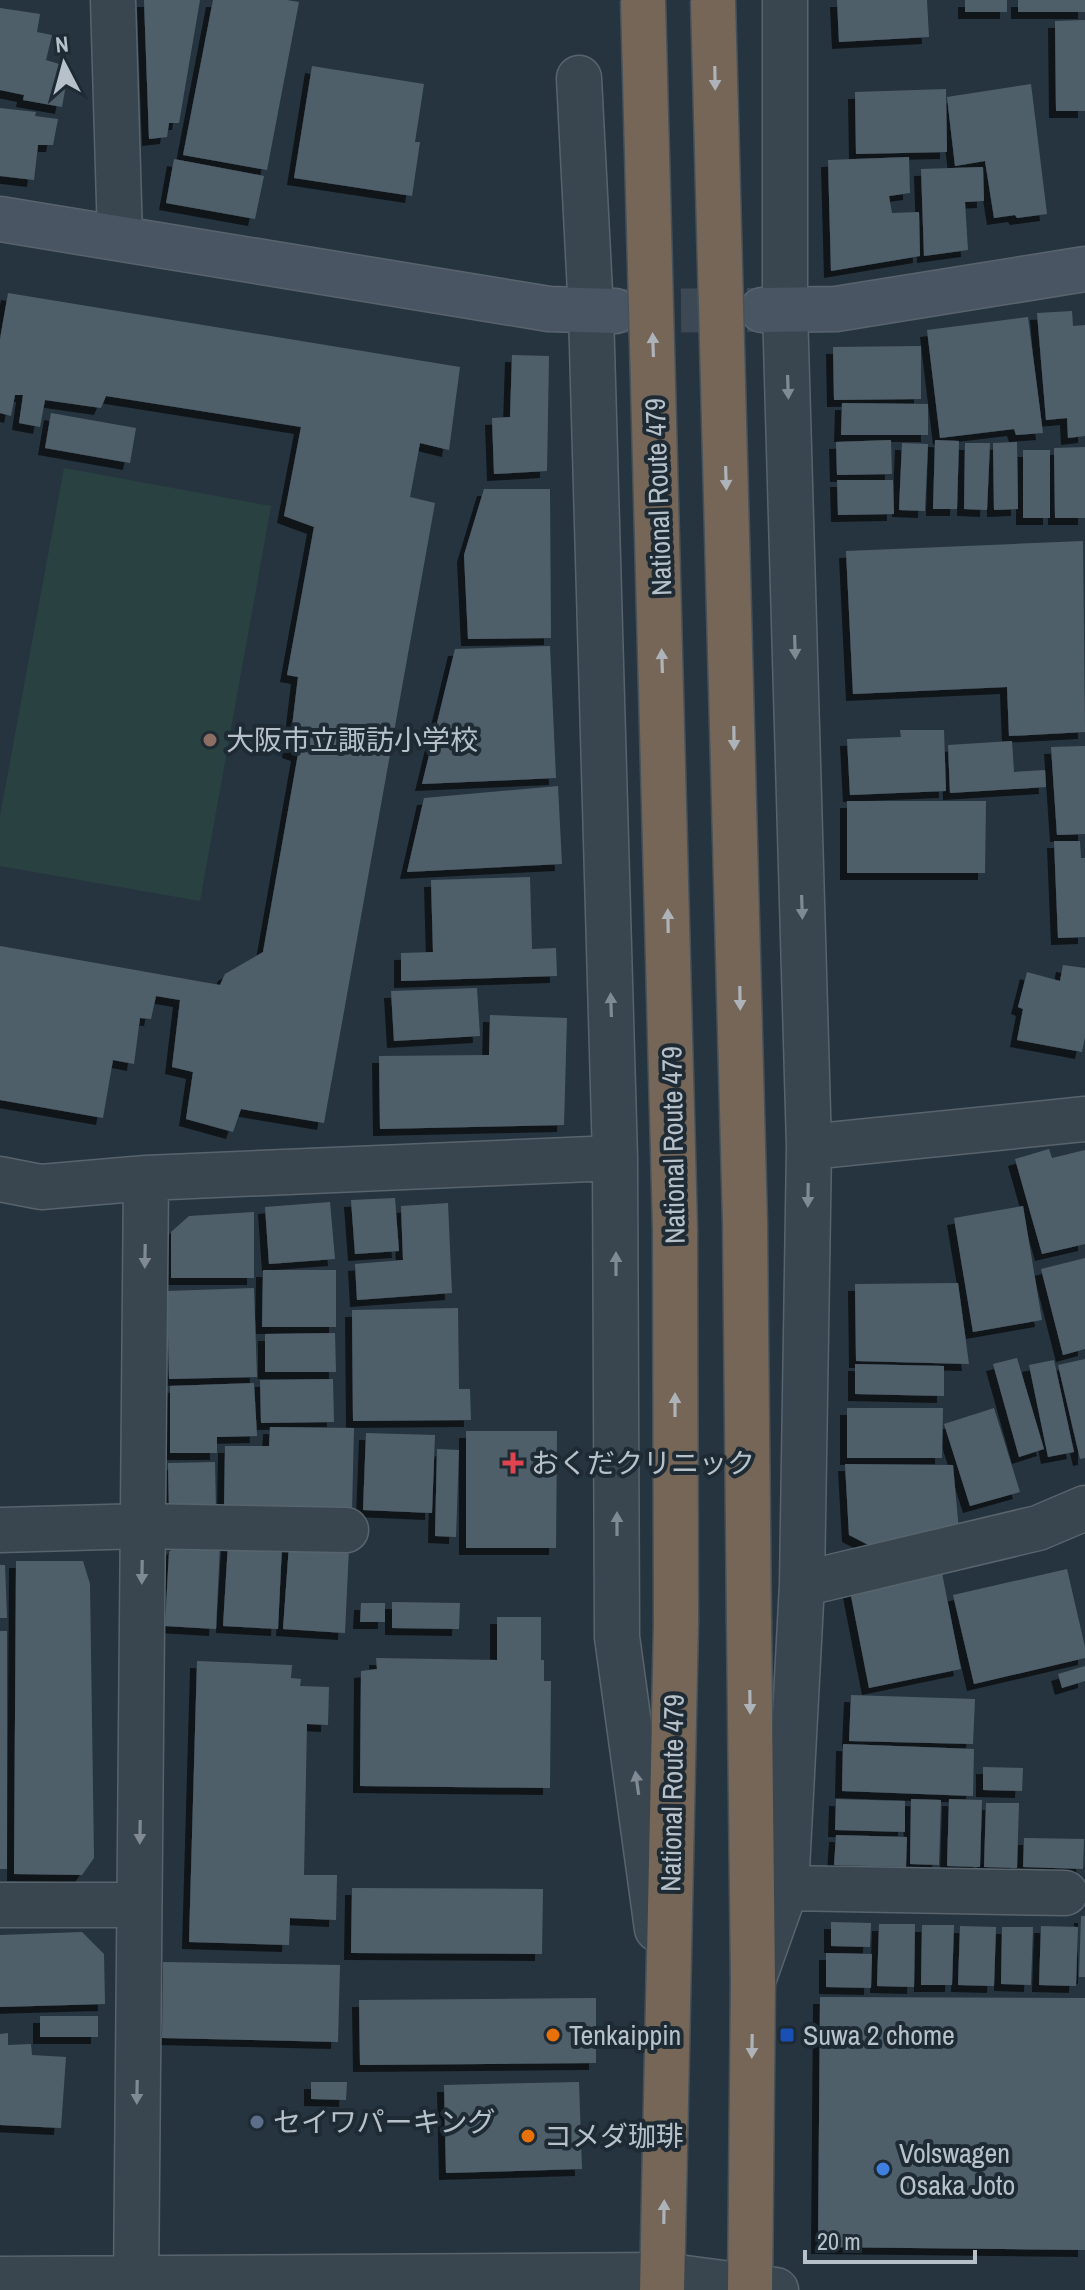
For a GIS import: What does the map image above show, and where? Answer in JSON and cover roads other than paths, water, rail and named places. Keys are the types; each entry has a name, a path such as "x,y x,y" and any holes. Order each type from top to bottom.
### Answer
{"highway":[{"name":"National Route 479","path":"643,0 675,1228 676,1623 662,2282"},
{"path":"713,0 745,1223 759,2289"}],"street":[{"path":"113,0 120,237"},
{"path":"753,1982 786,1888 802,1584 809,1147 774,310 785,0"},
{"path":"579,78 603,311 615,1158 617,1637 667,1999"},
{"path":"0,219 549,309 603,311"},
{"path":"774,310 836,309 1085,269"},
{"path":"809,1147 1085,1119"},
{"path":"0,1179 41,1187 146,1178 615,1158"},
{"path":"136,2284 146,1178"},
{"path":"802,1584 1038,1528 1085,1508"},
{"path":"0,1530 143,1526 346,1530"},
{"path":"786,1888 1065,1893"},
{"path":"0,1905 139,1905"},
{"path":"0,2279 136,2284 662,2282 759,2289"}],"tunnel":[{"path":"615,311 759,310"}],"place":[{"name":"大阪市立諏訪小学校","path":"210,740"},
{"name":"おくだクリニック","path":"513,1463"},
{"name":"Tenkaippin","path":"553,2035"},
{"name":"Suwa 2 chome","path":"787,2035"},
{"name":"セイワパーキング","path":"257,2122"},
{"name":"コメダ珈琲","path":"528,2136"},
{"name":"Volswagen Osaka Joto","path":"883,2169"}]}
